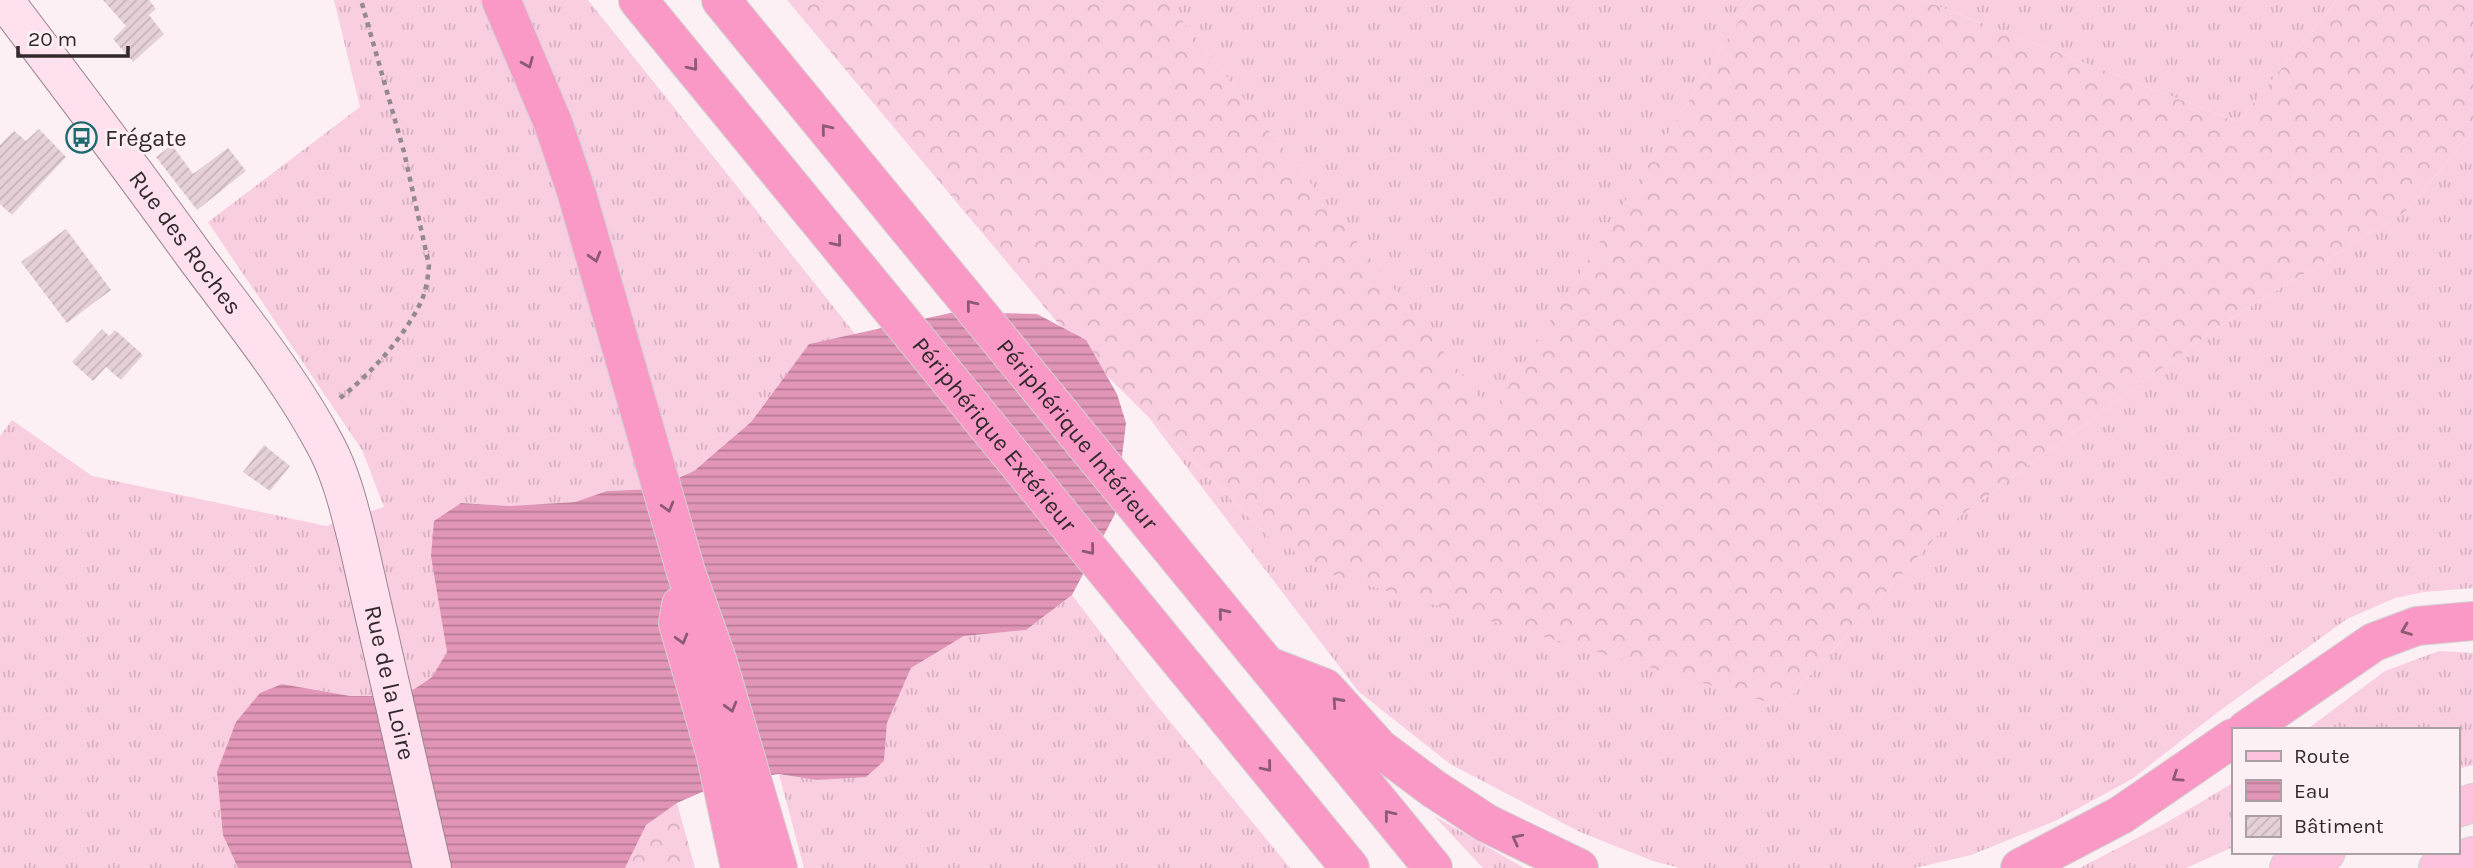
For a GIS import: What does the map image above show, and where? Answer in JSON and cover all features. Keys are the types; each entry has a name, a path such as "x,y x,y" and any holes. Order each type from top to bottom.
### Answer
{"highway":[{"path":"501,0 557,134 649,442 687,572 678,623 716,756 756,855"},
{"name":"Périphérique Intérieur","path":"721,0 1433,868"},
{"name":"Périphérique Extérieur","path":"644,7 1350,868"},
{"path":"2249,728 2374,642 2417,625 2473,621"},
{"path":"1267,666 1325,688 1379,748 1486,824 1579,868"},
{"path":"2020,868 2121,815 2232,739"}],"main road":[{"path":"2289,868 2321,854"},
{"path":"2438,868 2473,856"}],"street":[{"name":"Rue des Roches","path":"4,0 107,135 310,417 328,450 346,497"},
{"name":"Rue de la Loire","path":"346,497 432,868"}],"path":[{"path":"310,417 347,393 377,363 415,313 428,282 428,257 407,164 361,0"}],"green space":[{"path":"334,0 588,0 856,335 809,344 751,422 694,471 654,489 607,491 575,502 510,506 461,503 441,614 447,652 432,677 404,696 350,696 282,684 223,835 238,868 0,868 0,436 12,420 92,476 326,526 384,507 362,450 208,222 360,107"},
{"path":"787,0 1166,0 1492,413 1752,0 1922,0 2238,122 2337,0 2473,0 2473,131 2405,212 2222,324 1945,527 1782,706 1336,576 1268,536 1078,347"},
{"path":"1166,0 1752,0 1492,414"},
{"path":"1922,0 2337,0 2238,122"},
{"path":"2473,131 2473,588 2424,592 2395,598 2347,619 2218,712 2132,779 2055,821 1971,855 1915,868 1680,868 1653,861 1580,832 1450,764 1358,691 1149,418 1268,536 1782,706 1945,527 2222,324 2405,212"},
{"path":"1072,595 1149,696 1290,868 804,868 779,774 816,780 884,761 887,723 911,668 964,636 1026,630"},
{"path":"2439,651 2473,653 2473,765 2459,768 2459,728 2309,728 2385,671"},
{"path":"2232,784 2232,847 2186,868 2080,868 2164,824"},
{"path":"677,803 695,868 625,868 645,825"},
{"path":"1434,816 1524,868 1483,868"}],"water":[{"path":"955,312 1037,314 1086,340 1117,394 1126,423 1115,514 1072,595 1026,630 964,636 911,668 887,723 884,761 866,777 816,780 779,774 727,781 677,803 646,825 625,868 238,868 223,835 217,772 236,722 260,693 282,684 350,696 404,696 432,677 447,652 431,556 434,521 461,503 510,506 575,502 607,491 654,489 694,471 751,422 809,344"}],"building":[{"path":"103,0 149,0 156,9 149,15 164,34 133,62 113,39 126,26"},
{"path":"39,129 66,157 12,215 0,204 0,145 14,131 26,141"},
{"path":"172,145 193,174 228,148 246,171 197,210 156,157"},
{"path":"66,229 111,290 67,323 21,262"},
{"path":"102,329 109,336 115,330 143,355 121,380 106,367 93,381 72,362"},
{"path":"264,445 290,466 270,491 243,472"}],"place":[{"name":"Frégate","path":"82,138"}]}
